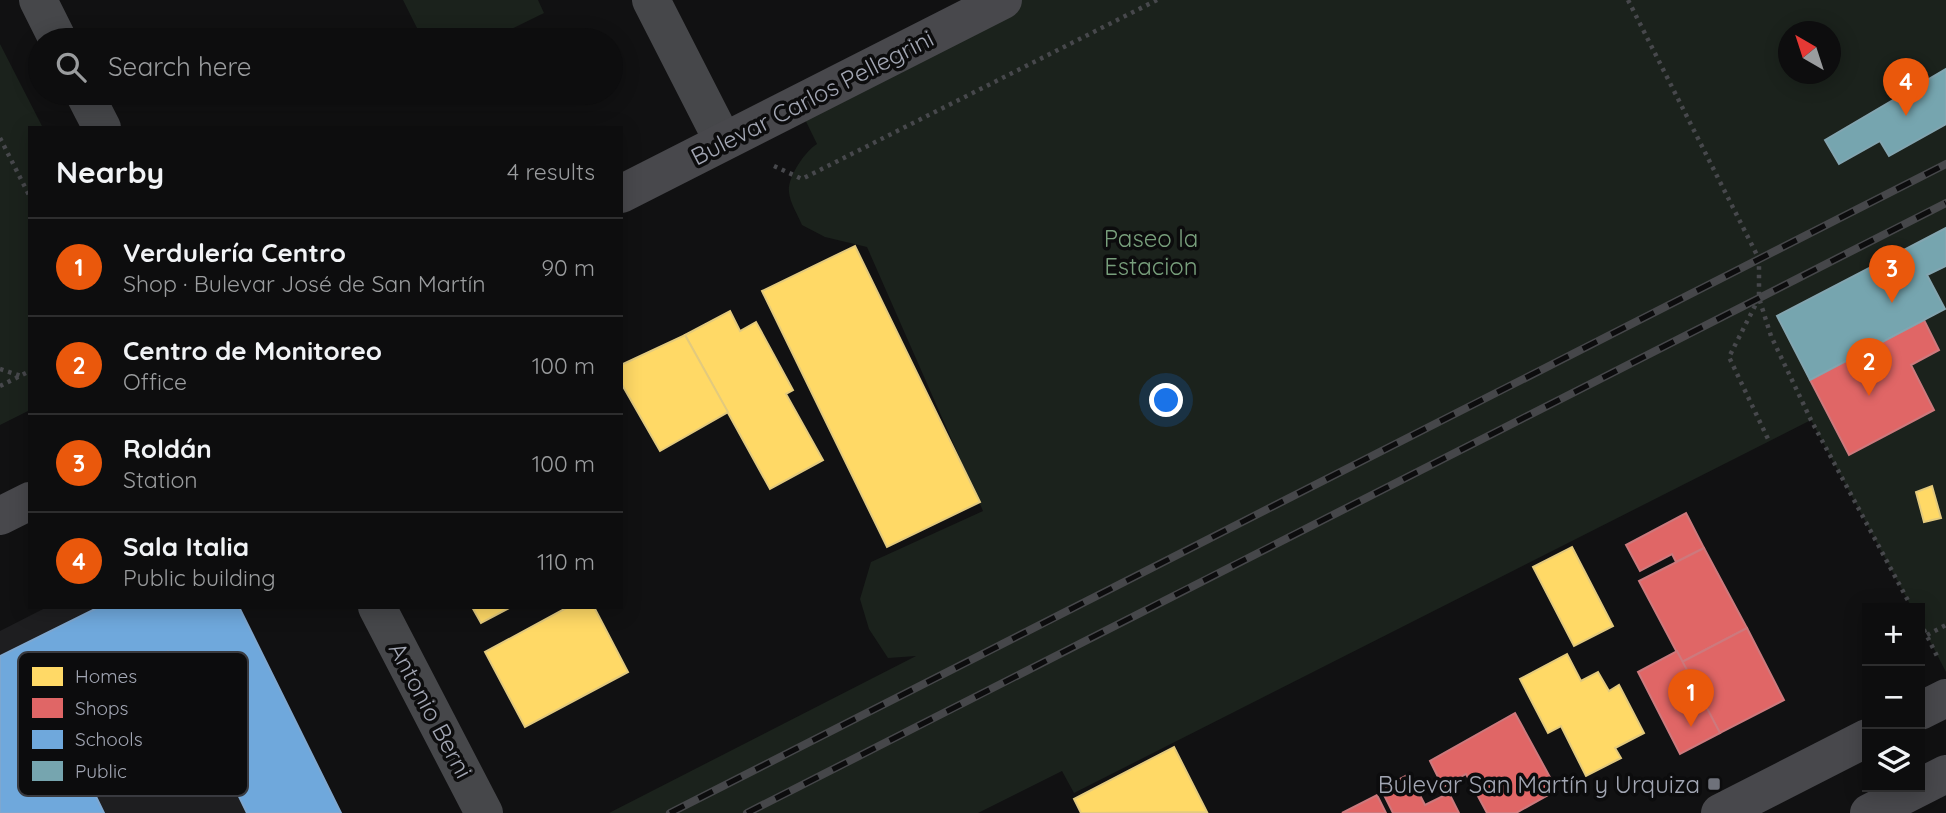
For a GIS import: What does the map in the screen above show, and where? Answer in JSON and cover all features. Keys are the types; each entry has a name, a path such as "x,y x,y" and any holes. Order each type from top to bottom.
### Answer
{"main road":[{"name":"Bulevar Carlos Pellegrini","path":"623,193 1003,0"},
{"path":"0,516 28,502"},
{"path":"1925,708 1946,698"},
{"path":"1720,813 1862,741"},
{"path":"1869,813 1946,774"}],"street":[{"path":"38,0 52,28"},
{"path":"651,0 723,141"},
{"path":"90,105 101,126"},
{"name":"Antonio Berni","path":"378,609 484,813"}],"path":[{"path":"723,141 802,179 1157,0"},
{"path":"1628,0 1759,259 1759,298 1771,336 1811,420 1909,603"},
{"path":"0,138 28,193"},
{"path":"1759,298 1729,358 1769,442"},
{"path":"0,369 21,376"},
{"path":"0,386 28,372"},
{"path":"1927,635 1946,625"},
{"path":"1925,631 1940,660"}],"shaded area":[{"path":"43,609 240,609 341,813 0,813 0,631"}],"green space":[{"path":"403,0 538,0 544,13 513,28 417,28"},
{"name":"Paseo la Estacion","path":"1003,0 1946,0 1946,672 1925,632 1925,603 1909,603 1811,420 1074,793 1062,771 978,813 609,813 916,656 888,658 869,629 860,599 871,562 983,511 867,247 825,237 802,225 794,209 789,192 791,180 802,159 817,144 797,103"},
{"path":"0,44 28,99 28,105 31,105 42,126 28,126 28,411 0,425"}],"building: Homes":[{"path":"855,246 980,502 887,547 762,291"},
{"path":"730,311 740,331 756,322 793,390 786,394 823,460 770,489 685,335"},
{"path":"685,335 728,412 660,451 623,386 623,364"},
{"path":"1932,486 1941,518 1924,522 1916,492"},
{"path":"1572,547 1613,626 1574,646 1533,567"},
{"path":"473,609 507,609 481,623"},
{"path":"564,609 595,609 628,672 525,727 485,652"},
{"path":"1567,654 1581,681 1598,672 1609,691 1619,685 1644,733 1615,748 1621,758 1586,776 1561,726 1548,733 1520,679"},
{"path":"1174,747 1207,812 1081,813 1074,799"}],"building: Shops":[{"path":"1924,320 1939,350 1911,365 1934,410 1849,455 1810,380"},
{"path":"1686,513 1704,548 1676,562 1672,554 1640,571 1626,545"},
{"path":"1704,548 1747,628 1682,662 1639,581"},
{"path":"1747,628 1784,700 1720,733 1682,662"},
{"path":"1677,651 1720,733 1680,754 1638,672"},
{"path":"1515,713 1557,790 1516,813 1487,813 1466,774 1443,787 1430,761"},
{"path":"1409,774 1425,805 1449,793 1459,813 1393,813 1381,789"},
{"path":"1377,795 1386,813 1342,813"}],"building: Schools":[{"path":"95,609 240,609 341,813 247,813 239,796 248,796 248,652 168,651 18,652 18,796 96,796 104,813 0,813 0,656"}],"building: Public":[{"path":"1946,69 1946,124 1889,156 1880,141 1839,164 1825,140"},
{"path":"1946,228 1946,266 1927,275 1945,309 1810,380 1777,316"}],"railway":[{"path":"670,813 1946,164"},
{"path":"747,813 1946,203"}],"place":[{"name":"Sala Italia","path":"1906,116"},
{"name":"Roldán","path":"1892,303"},
{"name":"Centro de Monitoreo","path":"1869,396"},
{"name":"Verdulería Centro","path":"1691,727"},
{"name":"Bulevar San Martín y Urquiza","path":"1714,784"}]}
